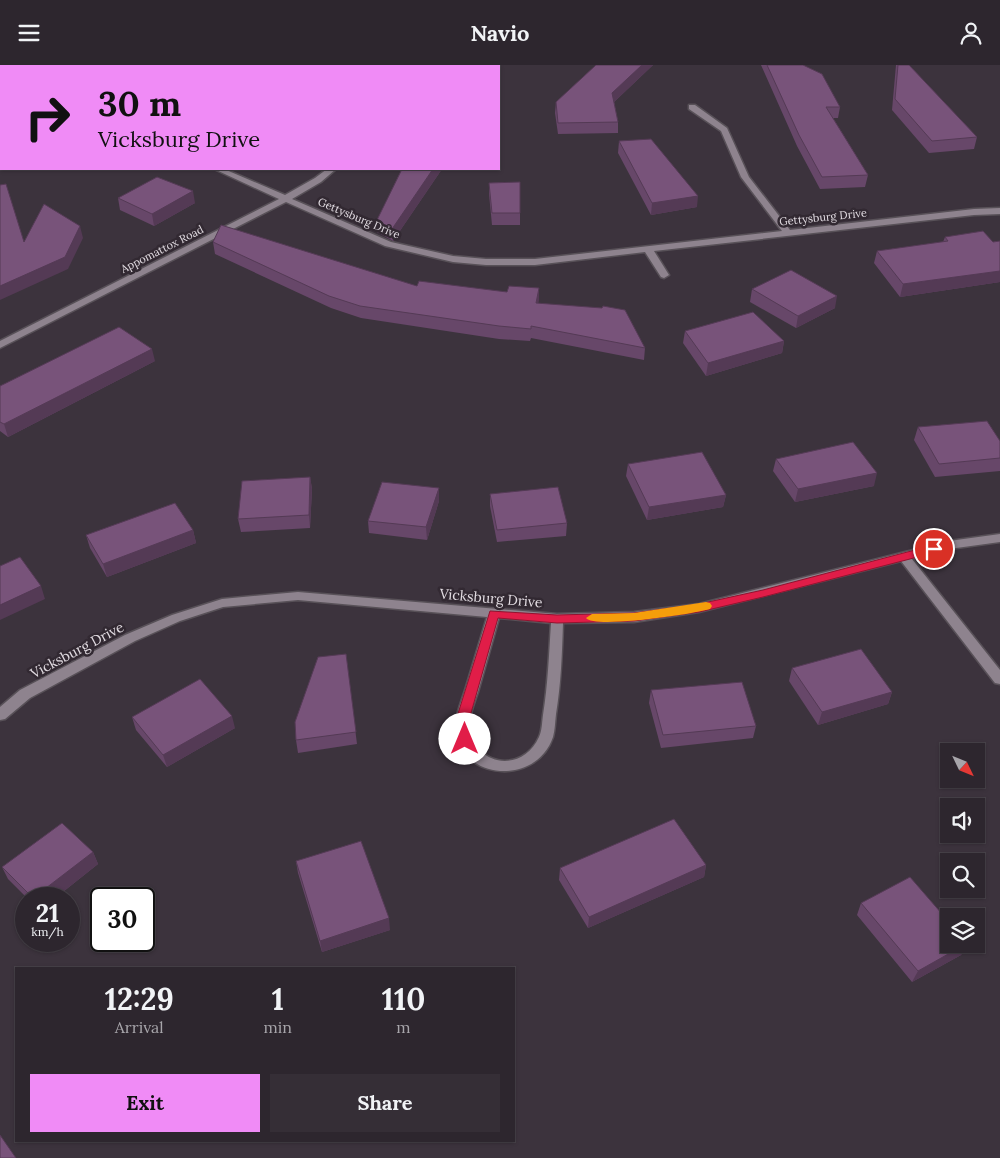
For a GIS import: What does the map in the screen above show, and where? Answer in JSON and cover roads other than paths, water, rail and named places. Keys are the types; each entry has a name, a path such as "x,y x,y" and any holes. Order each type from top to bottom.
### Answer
{"street":[{"path":"692,107 724,130 745,177 787,232"},
{"name":"Gettysburg Drive","path":"220,170 388,244 453,259 486,262 535,262 787,232 974,212 1000,211"},
{"name":"Appomattox Road","path":"0,345 285,199 318,180 331,170"},
{"path":"648,249 664,275"},
{"name":"Vicksburg Drive","path":"0,715 25,694 130,638 222,603 298,595 557,619 634,617 699,608 949,545 1000,537"},
{"path":"903,556 1000,679"},
{"path":"494,614 463,720 465,739 472,753 488,764 504,767 526,761 538,750 546,737 554,687 557,619"}]}
